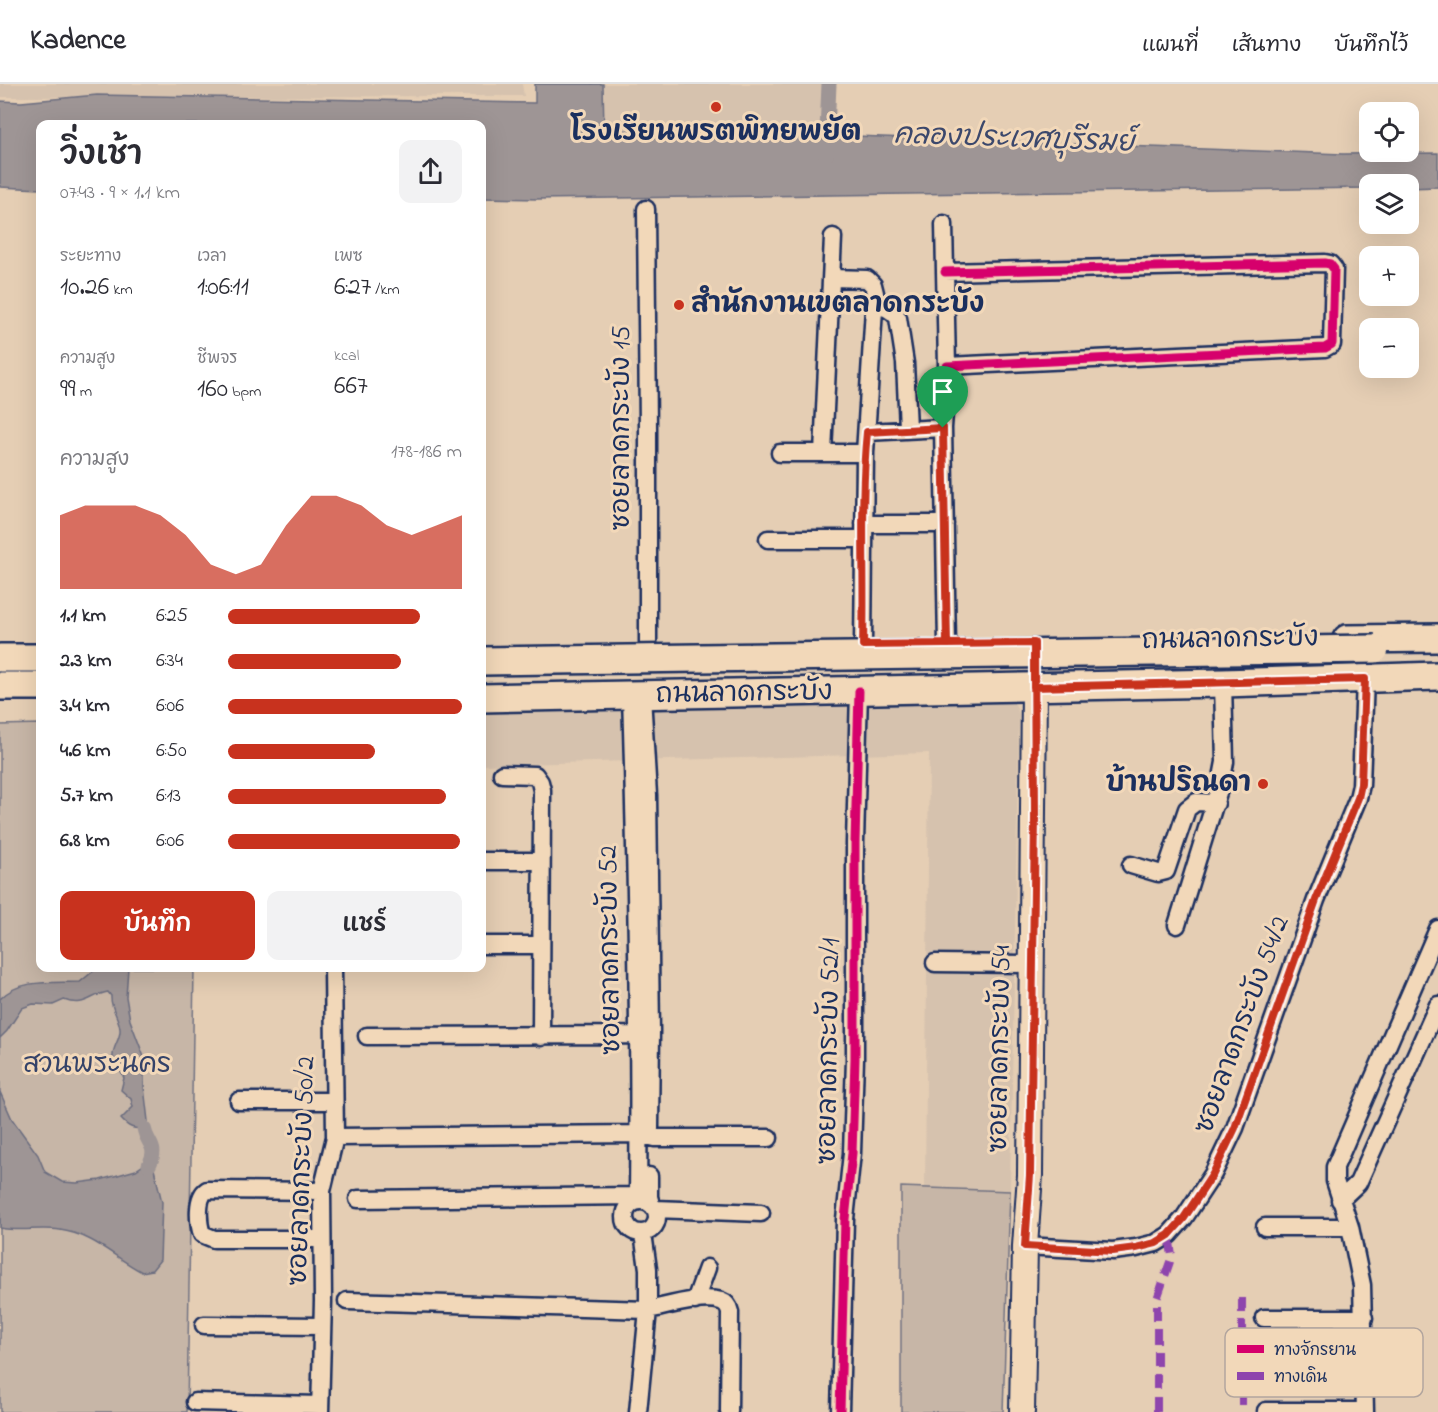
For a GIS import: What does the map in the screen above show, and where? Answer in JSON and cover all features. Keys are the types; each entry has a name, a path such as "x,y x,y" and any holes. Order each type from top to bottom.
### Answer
{"main road":[{"name":"ถนนลาดกระบัง","path":"486,650 1438,638"},
{"path":"1034,643 1034,687"},
{"path":"486,661 1438,648"},
{"path":"0,658 36,658"},
{"path":"486,679 1438,663"},
{"path":"0,668 36,668"},
{"name":"ถนนลาดกระบัง","path":"486,698 1223,683 1438,676"},
{"path":"0,686 36,686"},
{"name":"ซอยลาดกระบัง 54","path":"1022,1412 1025,1246 1030,1175 1034,687"},
{"path":"0,704 36,704"}],"street":[{"name":"ซอยลาดกระบัง 15","path":"646,208 648,648"},
{"path":"944,224 947,366 943,428 947,644"},
{"path":"823,453 833,237"},
{"path":"945,272 1325,262 1334,269 1332,344 1325,348 947,366"},
{"path":"831,278 867,279 871,281 874,292 865,453 863,645"},
{"path":"874,304 886,307 898,318 905,363 908,428"},
{"path":"867,432 908,428 943,428"},
{"path":"780,453 865,453"},
{"path":"768,538 945,525"},
{"name":"ซอยลาดกระบัง 54/2","path":"1025,1246 1113,1251 1156,1243 1169,1235 1184,1218 1213,1174 1235,1128 1316,900 1358,798 1361,784 1365,679"},
{"path":"1177,925 1216,803 1225,762 1223,683"},
{"name":"ซอยลาดกระบัง 52/1","path":"840,1412 845,1219 852,1153 855,1059 855,843 859,691"},
{"name":"ซอยลาดกระบัง 52","path":"637,695 648,795 644,1203 657,1215 654,1227 643,1233 636,1232 626,1222 625,1215 627,1208 644,1203"},
{"path":"502,774 535,775 540,782 541,1036"},
{"path":"1131,865 1163,873 1166,871 1187,809 1196,802 1216,803"},
{"path":"486,861 541,861"},
{"path":"1364,1328 1362,1285 1350,1227 1335,1181 1337,1159 1438,929"},
{"path":"486,945 540,945"},
{"path":"935,963 1032,963"},
{"name":"ซอยลาดกระบัง 50/2","path":"320,1408 322,1191 335,1137 333,972"},
{"path":"1340,1200 1358,1183 1438,1005"},
{"path":"367,1036 541,1036 644,1033"},
{"path":"239,1101 334,1101"},
{"path":"335,1137 644,1135 769,1138"},
{"path":"322,1191 207,1190 201,1198 200,1227 202,1234 214,1239 322,1239"},
{"path":"358,1199 644,1203 760,1213"},
{"path":"1265,1227 1350,1227"},
{"path":"638,1412 648,1310 648,1269 643,1233"},
{"path":"695,1301 707,1268"},
{"path":"347,1301 648,1310 695,1301 720,1300 728,1306 730,1312 729,1412"},
{"path":"1264,1318 1364,1318"},
{"path":"204,1325 321,1326"},
{"path":"1266,1411 1365,1412 1365,1397"},
{"path":"195,1402 320,1408"}],"shaded area":[{"path":"0,84 522,84 524,96 0,97"},
{"path":"535,84 603,84 604,130 828,135 1359,154 1359,162 1419,162 1419,153 1438,153 1438,187 1419,188 1419,174 1359,174 1359,188 486,198 486,120 36,120 36,189 0,187 0,101 21,102 97,95 535,103"},
{"name":"โรงเรียนพรตพิทยพยัต","path":"603,84 828,84 828,135 604,130"},
{"path":"1013,699 1019,714 1010,1191 925,1188 929,753 486,765 486,705"},
{"path":"92,972 128,972 126,997 130,1020 144,1057 144,1087 148,1121 144,1128 131,1127 121,1119 133,1107 131,1099 121,1090 124,1078 113,1059 120,1029 108,992 77,1003 64,1000 53,1005 33,1004 22,1008 0,1038 0,999 8,992 38,983 80,982"},
{"path":"0,1092 12,1119 38,1155 45,1172 62,1182 100,1180 149,1165 154,1169 162,1202 160,1260 152,1270 142,1272 94,1242 72,1233 52,1229 0,1228"}],"green space":[{"name":"สวนพระนคร","path":"36,724 36,972 194,972 187,1412 0,1412 0,725"},
{"path":"901,1187 1010,1191 1003,1412 901,1412"}],"waterway":[{"path":"826,155 829,84"},
{"path":"144,1128 153,1149 149,1165"}],"marked path":[{"path":"1157,1412 1157,1299 1172,1256 1169,1235"},
{"path":"1242,1298 1242,1328"},
{"path":"1242,1397 1242,1412"}],"cycle path":[{"path":"945,272 1325,263 1330,264 1334,269 1332,344 1325,348 947,366"},
{"path":"1025,1246 1113,1251 1156,1243 1169,1235 1184,1218 1213,1174 1235,1128 1316,900 1358,798 1361,785 1365,679"},
{"path":"840,1412 845,1219 852,1153 855,1059 855,843 859,691"}],"place":[{"name":"โรงเรียนพรตพิทยพยัต","path":"716,107"},
{"name":"สำนักงานเขตลาดกระบัง","path":"679,305"},
{"name":"บ้านปริณดา","path":"1263,784"}],"route":[{"path":"943,428 908,428 867,432 863,645 1034,643 1035,818 1030,1175 1025,1246 1113,1251 1136,1248 1156,1243 1169,1235 1184,1218 1213,1174 1235,1128 1316,900 1358,798 1361,784 1365,679 1223,683 1034,687 1034,643 947,644 943,428"}],"water label":[{"name":"คลองประเวศบุรีรมย์","path":"1014,140"}]}
